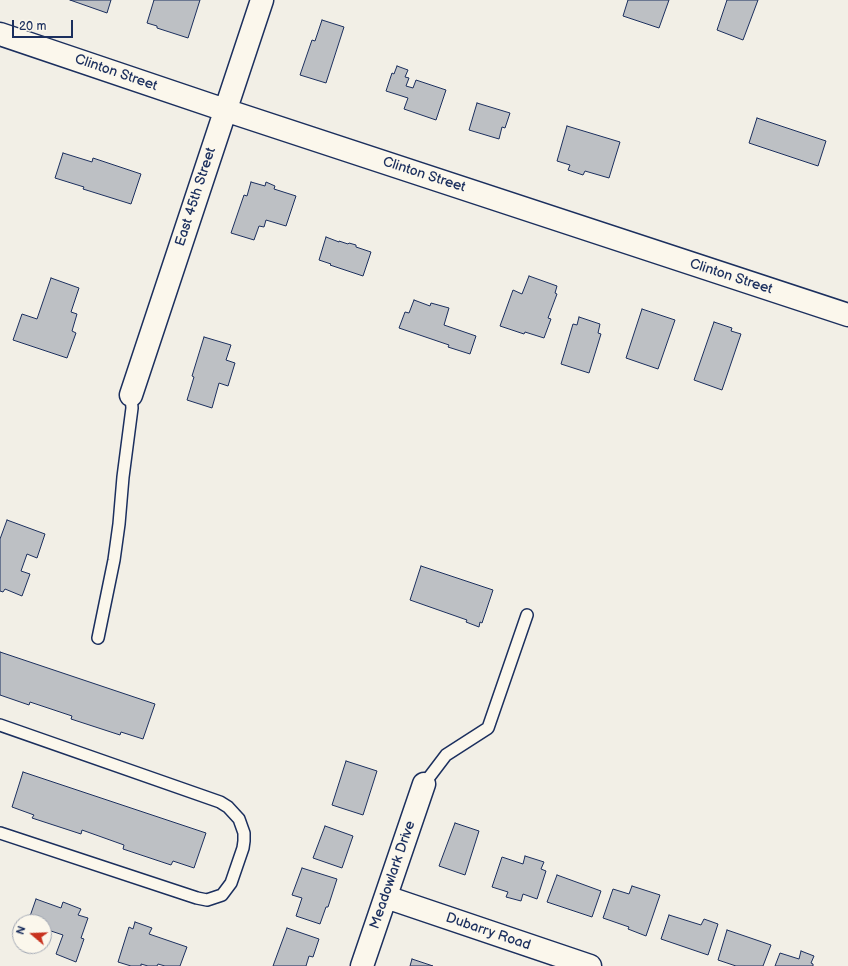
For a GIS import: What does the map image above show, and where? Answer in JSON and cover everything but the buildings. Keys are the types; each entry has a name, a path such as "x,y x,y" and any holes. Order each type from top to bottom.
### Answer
{"street":[{"name":"East 45th Street","path":"131,395 262,0"},
{"name":"Clinton Street","path":"0,34 225,110 848,315"},
{"name":"Meadowlark Drive","path":"362,966 424,784"},
{"name":"Dubarry Road","path":"386,897 590,966"}],"lane":[{"path":"98,638 114,560 119,524 123,477 132,408 131,395"},
{"path":"424,784 446,755 488,728 527,615"},
{"path":"0,725 220,802 236,814 242,828 244,841 231,883 222,895 207,900 0,833"}]}
